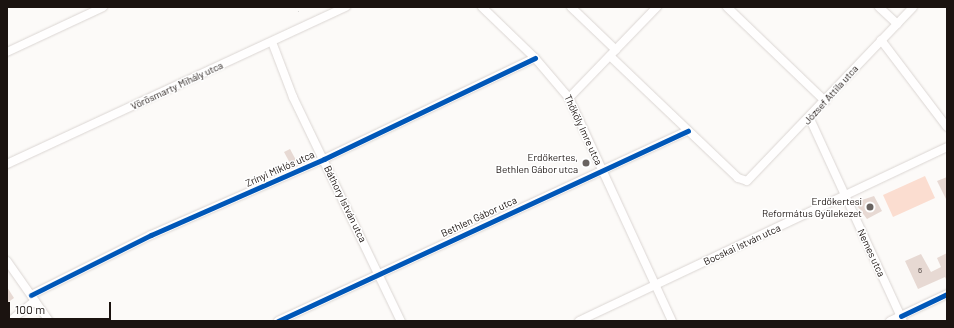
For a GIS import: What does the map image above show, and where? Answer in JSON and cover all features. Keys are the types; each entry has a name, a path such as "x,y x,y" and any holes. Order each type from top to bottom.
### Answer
{"street":[{"path":"7,52 103,7"},
{"name":"Vörösmarty Mihály utca","path":"7,164 346,7"},
{"name":"Thököly Imre utca","path":"482,7 536,58 569,98 672,321"},
{"path":"571,7 688,131"},
{"path":"569,98 657,7"},
{"path":"727,7 825,101"},
{"path":"879,7 897,24"},
{"name":"József Attila utca","path":"688,131 738,178 747,181 810,119 881,40 913,7"},
{"path":"881,40 947,127"},
{"name":"Báthory István utca","path":"272,42 324,159 401,321"},
{"name":"Zrínyi Miklós utca","path":"10,321 33,298 150,235 324,159 536,58"},
{"name":"Nemes utca","path":"810,119 902,319"},
{"name":"Bethlen Gábor utca","path":"278,321 688,131"},
{"name":"Bocskai István utca","path":"579,321 947,147"},
{"path":"7,261 49,321"},
{"path":"890,321 902,319 947,294"}],"path":[{"path":"296,7 300,13"}],"shaded area":[{"path":"925,176 935,198 893,217 883,195"}],"building":[{"path":"290,149 297,162 291,165 284,152"},
{"path":"947,177 947,201 937,181"},
{"name":"Erdőkertesi Református Gyülekezet","path":"874,196 882,211 867,219 858,207 859,201"},
{"path":"947,253 947,281 945,277 918,289 905,261 921,254 931,272 941,267 937,258"},
{"path":"7,287 14,298 7,303"}],"cycle path":[{"path":"31,295 151,235 324,159 535,58"},
{"path":"278,321 688,131"},
{"path":"901,316 947,294"}],"place":[{"name":"Erdőkertes, Bethlen Gábor utca","path":"586,163"},
{"name":"Erdőkertesi Református Gyülekezet","path":"870,207"}]}
